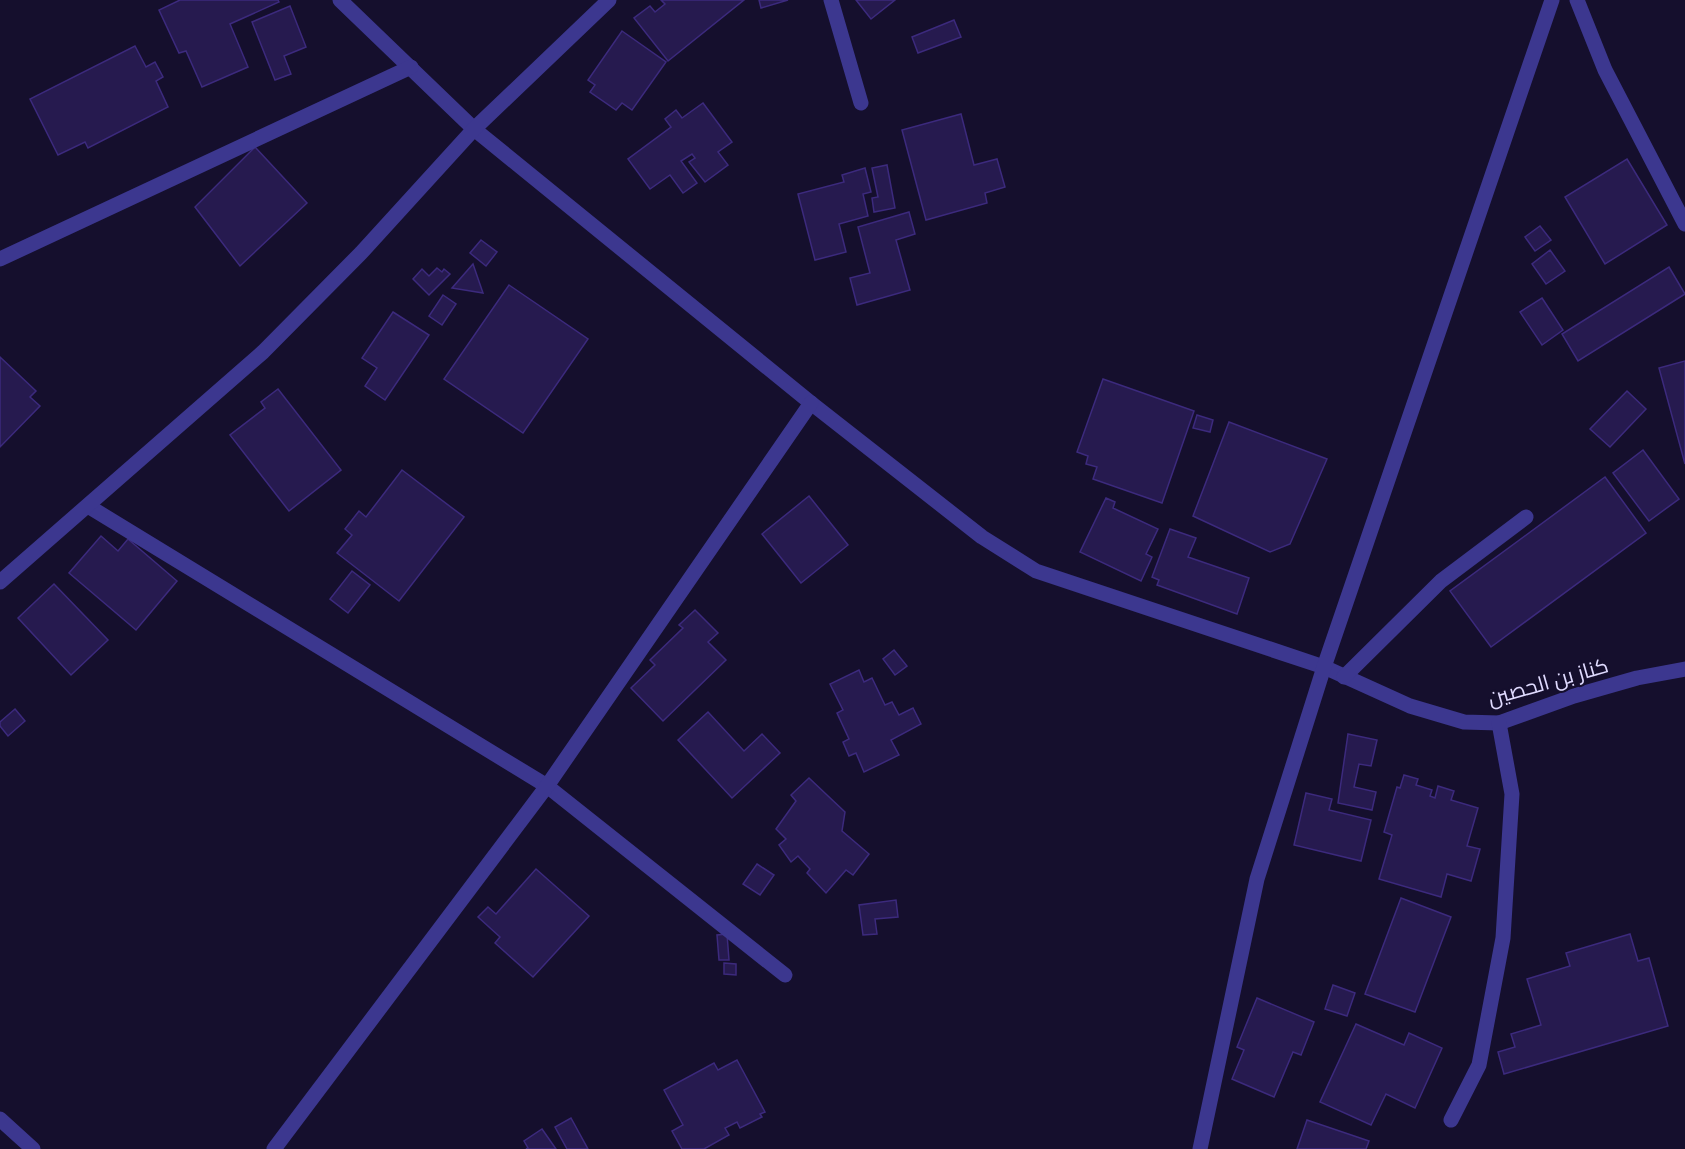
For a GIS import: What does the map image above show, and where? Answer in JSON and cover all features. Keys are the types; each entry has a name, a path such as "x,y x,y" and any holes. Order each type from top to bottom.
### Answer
{"street":[{"name":"كناز بن الحصين","path":"340,0 474,129 811,403 982,537 1036,571 1324,667 1433,714 1464,722 1499,723 1574,696 1637,678 1685,669"},
{"path":"0,582 263,352 361,253 474,129 609,0"},
{"path":"831,0 861,104"},
{"path":"1200,1149 1257,879 1324,667 1551,0"},
{"path":"1577,0 1605,70 1685,224"},
{"path":"0,259 411,67"},
{"path":"274,1149 547,786 811,403"},
{"path":"88,506 547,786 785,975"},
{"path":"1344,677 1441,581 1526,517"},
{"path":"1451,1120 1479,1065 1503,938 1512,794 1499,723"},
{"path":"0,1119 33,1149"}],"building":[{"path":"180,0 278,0 279,2 230,24 248,67 202,87 186,51 179,53 159,10"},
{"path":"661,0 744,0 668,61 634,18 650,6 655,12 665,4"},
{"path":"759,0 788,0 761,8"},
{"path":"856,0 895,0 871,19"},
{"path":"290,6 306,47 284,56 291,74 275,80 252,22"},
{"path":"954,20 961,37 918,53 912,37"},
{"path":"622,31 666,62 632,110 622,103 616,110 590,92 595,85 588,80"},
{"path":"135,46 146,67 155,62 163,77 156,81 168,107 88,148 85,142 58,155 30,99"},
{"path":"703,103 732,142 718,152 728,165 705,182 689,162 695,158 692,154 681,161 697,183 683,193 670,175 650,189 628,159 671,127 665,119 676,110 682,118"},
{"path":"961,114 974,165 997,159 1005,187 985,193 987,203 926,220 902,130"},
{"path":"255,147 307,203 240,266 195,207"},
{"path":"1627,159 1667,225 1605,264 1565,197"},
{"path":"887,165 895,208 874,212 872,198 878,197 872,168"},
{"path":"865,168 871,192 863,194 868,216 839,224 846,252 815,260 798,194 844,182 842,175"},
{"path":"909,212 915,234 896,240 910,290 857,305 850,278 870,273 858,227"},
{"path":"1540,226 1551,240 1535,251 1525,237"},
{"path":"481,240 497,252 486,266 470,253"},
{"path":"1550,250 1565,271 1546,284 1532,264"},
{"path":"473,264 483,293 452,288"},
{"path":"1669,267 1685,294 1578,361 1562,334"},
{"path":"437,268 442,272 444,269 450,274 429,295 413,279 422,269 429,276"},
{"path":"509,285 588,339 523,433 444,379"},
{"path":"443,295 456,304 442,325 429,316"},
{"path":"1542,298 1563,330 1542,345 1520,312"},
{"path":"393,312 429,335 385,400 365,386 377,368 362,358"},
{"path":"0,357 36,391 30,397 40,406 0,447"},
{"path":"1685,361 1685,464 1659,368"},
{"path":"1103,379 1194,411 1162,503 1093,479 1097,467 1086,464 1088,456 1077,452"},
{"path":"278,389 341,470 289,511 230,435 265,408 261,402"},
{"path":"1627,391 1646,409 1610,447 1590,429"},
{"path":"1197,415 1213,420 1210,432 1193,428"},
{"path":"1229,422 1327,459 1290,544 1270,552 1193,516"},
{"path":"1643,450 1679,499 1649,521 1613,473"},
{"path":"402,470 464,517 399,601 337,553 352,535 345,529 359,511 366,517"},
{"path":"1605,477 1646,533 1491,647 1450,591"},
{"path":"809,496 848,545 801,583 762,534"},
{"path":"1106,498 1115,502 1113,508 1158,529 1146,554 1152,557 1141,581 1080,552"},
{"path":"1170,529 1196,538 1188,557 1249,578 1237,614 1157,585 1159,580 1152,577"},
{"path":"101,536 118,551 128,539 177,581 136,630 69,573"},
{"path":"352,571 370,585 348,613 330,599"},
{"path":"54,584 108,640 71,675 18,618"},
{"path":"695,610 718,633 708,642 726,660 663,721 631,688 655,665 650,660 683,628 679,625"},
{"path":"894,650 907,666 895,675 883,659"},
{"path":"859,670 864,682 872,678 885,705 892,702 899,715 913,708 921,724 891,740 899,755 864,772 856,753 849,756 843,742 849,739 837,713 843,710 830,684"},
{"path":"15,709 25,721 8,736 0,726 0,722"},
{"path":"708,712 744,751 762,734 780,753 732,798 678,740"},
{"path":"1348,734 1377,740 1371,766 1359,764 1354,787 1376,792 1372,810 1338,803"},
{"path":"1404,775 1418,779 1416,785 1432,790 1430,796 1435,798 1438,786 1454,791 1451,800 1478,808 1467,846 1480,849 1471,881 1447,874 1441,897 1379,879 1392,835 1384,832 1397,787 1400,788"},
{"path":"809,778 845,812 842,831 869,854 853,875 846,870 826,893 807,873 810,869 798,856 791,862 779,845 786,839 776,829 796,801 791,795"},
{"path":"1306,793 1332,799 1329,810 1371,820 1361,861 1294,845"},
{"path":"757,864 774,875 760,895 743,884"},
{"path":"536,869 589,916 533,977 495,943 500,937 478,917 488,907 496,914"},
{"path":"1401,898 1451,917 1415,1012 1365,994"},
{"path":"896,900 898,917 875,919 877,934 863,935 859,905"},
{"path":"727,934 729,960 719,960 717,935"},
{"path":"1630,934 1638,961 1649,958 1668,1026 1504,1074 1498,1052 1515,1047 1511,1034 1541,1025 1527,979 1570,966 1566,953"},
{"path":"724,963 736,964 736,975 724,974"},
{"path":"1333,985 1355,993 1347,1016 1325,1009"},
{"path":"1257,998 1314,1022 1301,1055 1293,1052 1274,1097 1232,1079 1244,1050 1237,1047"},
{"path":"1356,1024 1404,1045 1409,1033 1442,1048 1415,1108 1386,1094 1371,1125 1320,1102"},
{"path":"737,1060 765,1112 760,1114 762,1117 740,1128 737,1122 725,1128 729,1135 704,1149 682,1149 672,1131 683,1125 664,1090 714,1063 718,1070"},
{"path":"571,1118 588,1149 567,1149 555,1127"},
{"path":"1307,1120 1369,1141 1366,1149 1297,1149"},
{"path":"542,1129 556,1149 526,1149 528,1148 524,1141"}]}
